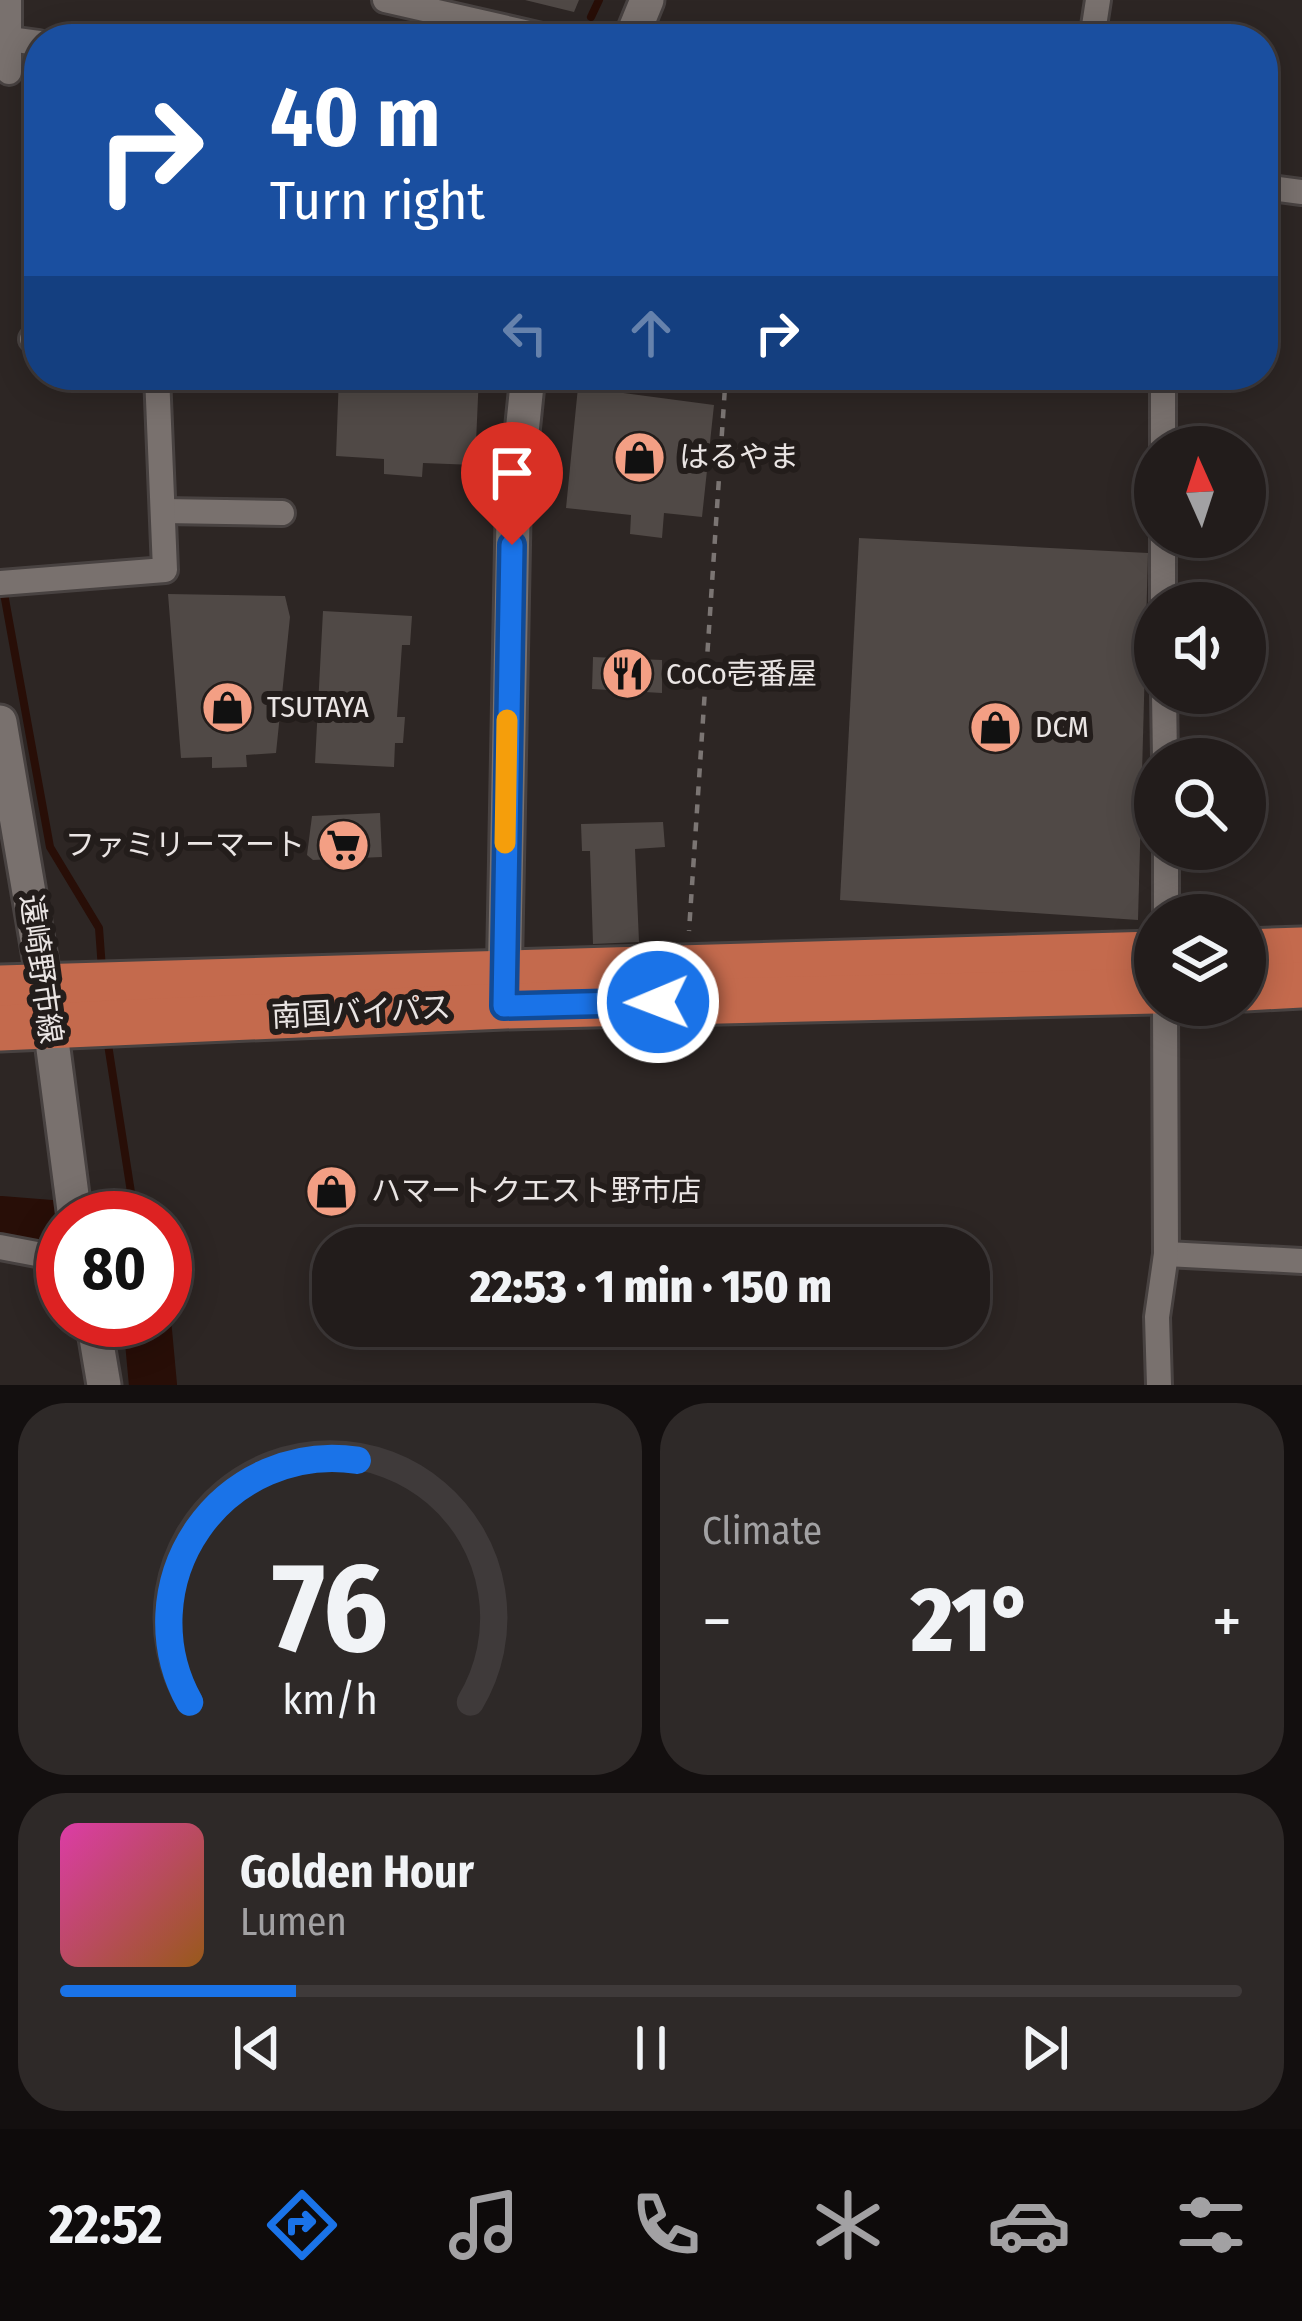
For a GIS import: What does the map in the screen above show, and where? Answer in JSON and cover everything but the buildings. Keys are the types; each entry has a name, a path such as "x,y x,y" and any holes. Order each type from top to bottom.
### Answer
{"highway":[{"path":"1266,951 1302,950"},
{"name":"南国バイパス","path":"504,988 688,966 1134,955"},
{"path":"1266,987 1302,986"},
{"name":"南国バイパス","path":"0,988 47,1007"},
{"name":"南国バイパス","path":"0,1028 47,1007 504,988 1134,991"}],"street":[{"path":"9,0 9,72"},
{"path":"385,0 490,24"},
{"path":"9,39 24,41"},
{"path":"10,582 166,570 158,390"},
{"path":"504,988 513,519 526,390"},
{"path":"1163,390 1163,426"},
{"path":"164,511 281,513"},
{"name":"遠崎野市線","path":"0,722 71,1191"},
{"path":"1159,1385 1157,1317 1166,1254 1166,1026"},
{"path":"0,1247 36,1254"},
{"path":"1166,1254 1302,1262"},
{"path":"98,1347 104,1385"}],"path":[{"path":"688,966 724,390"}],"waterway":[{"path":"591,17 599,0"},
{"path":"3,588 50,847 99,928 102,969"},
{"path":"107,1038 131,1191"},
{"path":"0,1220 36,1223"},
{"path":"149,1347 153,1385"}],"slow traffic":[{"path":"505,843 507,720"}],"place":[{"name":"はるやま","path":"640,457"},
{"name":"CoCo壱番屋","path":"627,674"},
{"name":"TSUTAYA","path":"228,707"},
{"name":"DCM","path":"996,727"},
{"name":"ファミリーマート","path":"344,845"},
{"name":"ハマートクエスト野市店","path":"332,1191"}],"route":[{"path":"512,545 504,1006 658,1002"}]}
